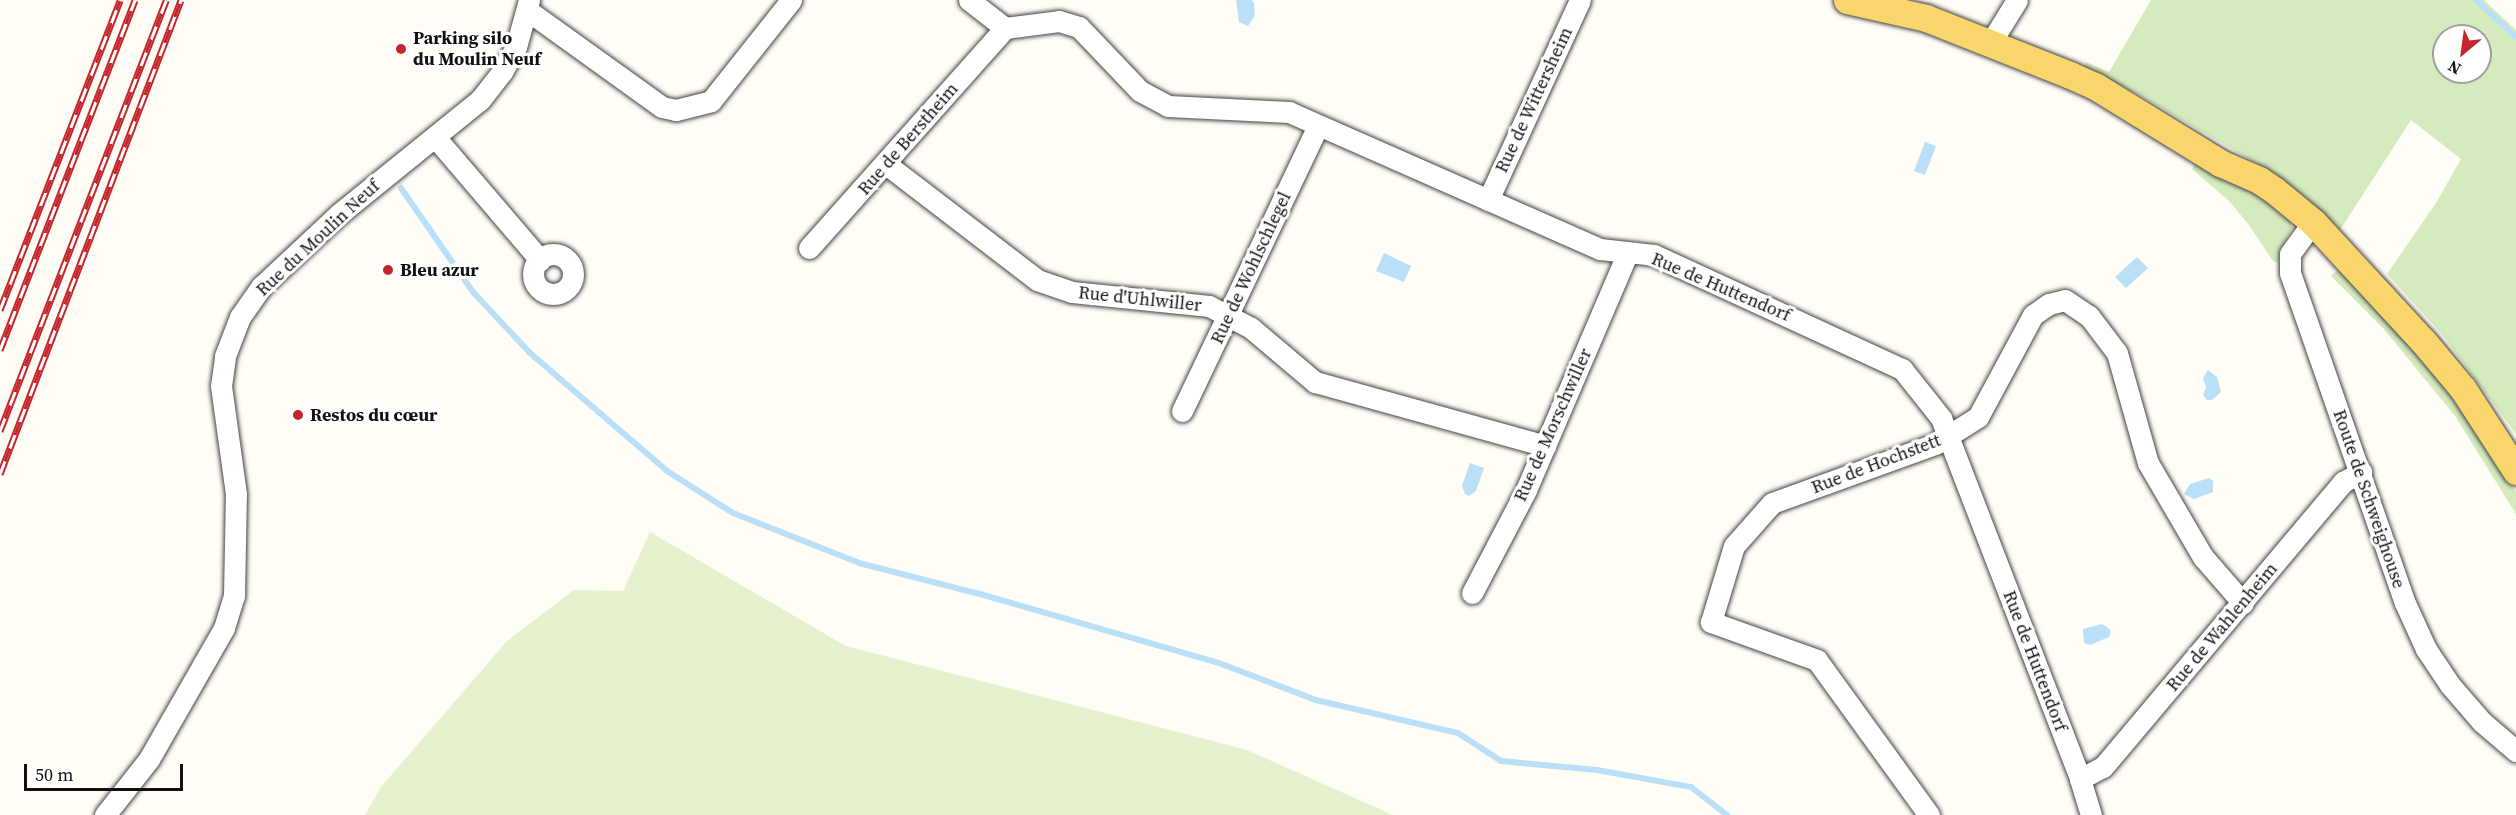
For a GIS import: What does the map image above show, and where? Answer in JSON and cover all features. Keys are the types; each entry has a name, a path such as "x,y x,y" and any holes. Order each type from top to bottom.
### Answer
{"main road":[{"path":"1848,0 1910,13 1991,42 2095,86 2220,163 2259,180 2313,222 2423,340 2463,389 2516,471"}],"street":[{"path":"528,5 662,107 675,110 711,100 791,0"},
{"path":"969,0 1005,28"},
{"name":"Rue de Wittersheim","path":"1488,200 1580,0"},
{"path":"1991,42 2017,0"},
{"name":"Rue du Moulin Neuf","path":"105,815 146,764 224,628 234,596 236,494 221,386 225,356 234,328 246,306 274,274 355,200 480,100 498,79 516,47 528,5"},
{"name":"Rue de Huttendorf","path":"1005,28 1059,21 1079,27 1140,91 1168,106 1289,112 1600,249 1627,254 1654,255 1902,369 1941,417 2080,779 2091,815"},
{"name":"Rue de Berstheim","path":"809,248 1005,28"},
{"name":"Rue de Wohlschlegel","path":"1182,411 1230,315 1318,126"},
{"path":"435,137 540,260"},
{"name":"Rue d'Uhlwiller","path":"886,164 1037,280 1072,292 1209,306 1251,328 1315,382 1545,446"},
{"name":"Route de Schweighouse","path":"2313,222 2290,254 2290,273 2405,603 2426,649 2461,700 2516,751"},
{"name":"Rue de Morschwiller","path":"1472,593 1545,446 1627,254"},
{"name":"Rue de Hochstett","path":"1929,815 1817,660 1711,622 1734,546 1772,503 1949,437 1978,417 2033,315 2049,304 2065,300 2089,316 2117,353 2148,463 2203,557 2243,603"},
{"name":"Rue de Wahlenheim","path":"2080,779 2103,767 2343,482 2361,472"}],"green space":[{"path":"2151,0 2484,0 2516,30 2516,434 2441,333 2387,274 2436,203 2461,159 2411,120 2340,230 2275,174 2136,93 2083,68 2086,62 2109,72"},
{"path":"2196,163 2227,181 2255,193 2289,219 2292,228 2280,250 2278,263 2273,261 2249,225 2229,201 2192,169"},
{"path":"2340,268 2464,409 2516,492 2516,514 2455,416 2383,328 2331,276"},
{"path":"650,532 846,646 1247,750 1393,815 365,815 381,787 507,641 574,590 623,591"}],"water":[{"path":"1236,0 1252,0 1254,3 1255,15 1248,26 1239,22"},
{"path":"1925,142 1936,146 1925,175 1914,171"},
{"path":"1384,253 1411,266 1404,282 1376,271"},
{"path":"2137,257 2148,268 2126,288 2115,277"},
{"path":"2208,370 2217,377 2221,392 2212,400 2207,400 2203,395 2206,387 2203,378"},
{"path":"1470,463 1484,468 1476,491 1469,496 1465,494 1462,486"},
{"path":"2209,478 2213,481 2213,492 2194,499 2184,494 2190,484"},
{"path":"2102,624 2111,630 2109,637 2090,645 2084,643 2083,629"}],"waterway":[{"path":"2476,0 2516,37"},
{"path":"401,188 473,292 530,353 667,471 733,513 859,563 980,594 1219,663 1316,700 1458,733 1501,761 1597,770 1691,787 1727,815"}],"railway":[{"path":"0,310 120,0"},
{"path":"0,350 135,0"},
{"path":"0,431 166,0"},
{"path":"0,474 181,0"}],"place":[{"name":"Parking silo du Moulin Neuf","path":"401,49"},
{"name":"Bleu azur","path":"388,270"},
{"name":"Restos du cœur","path":"298,415"}]}
